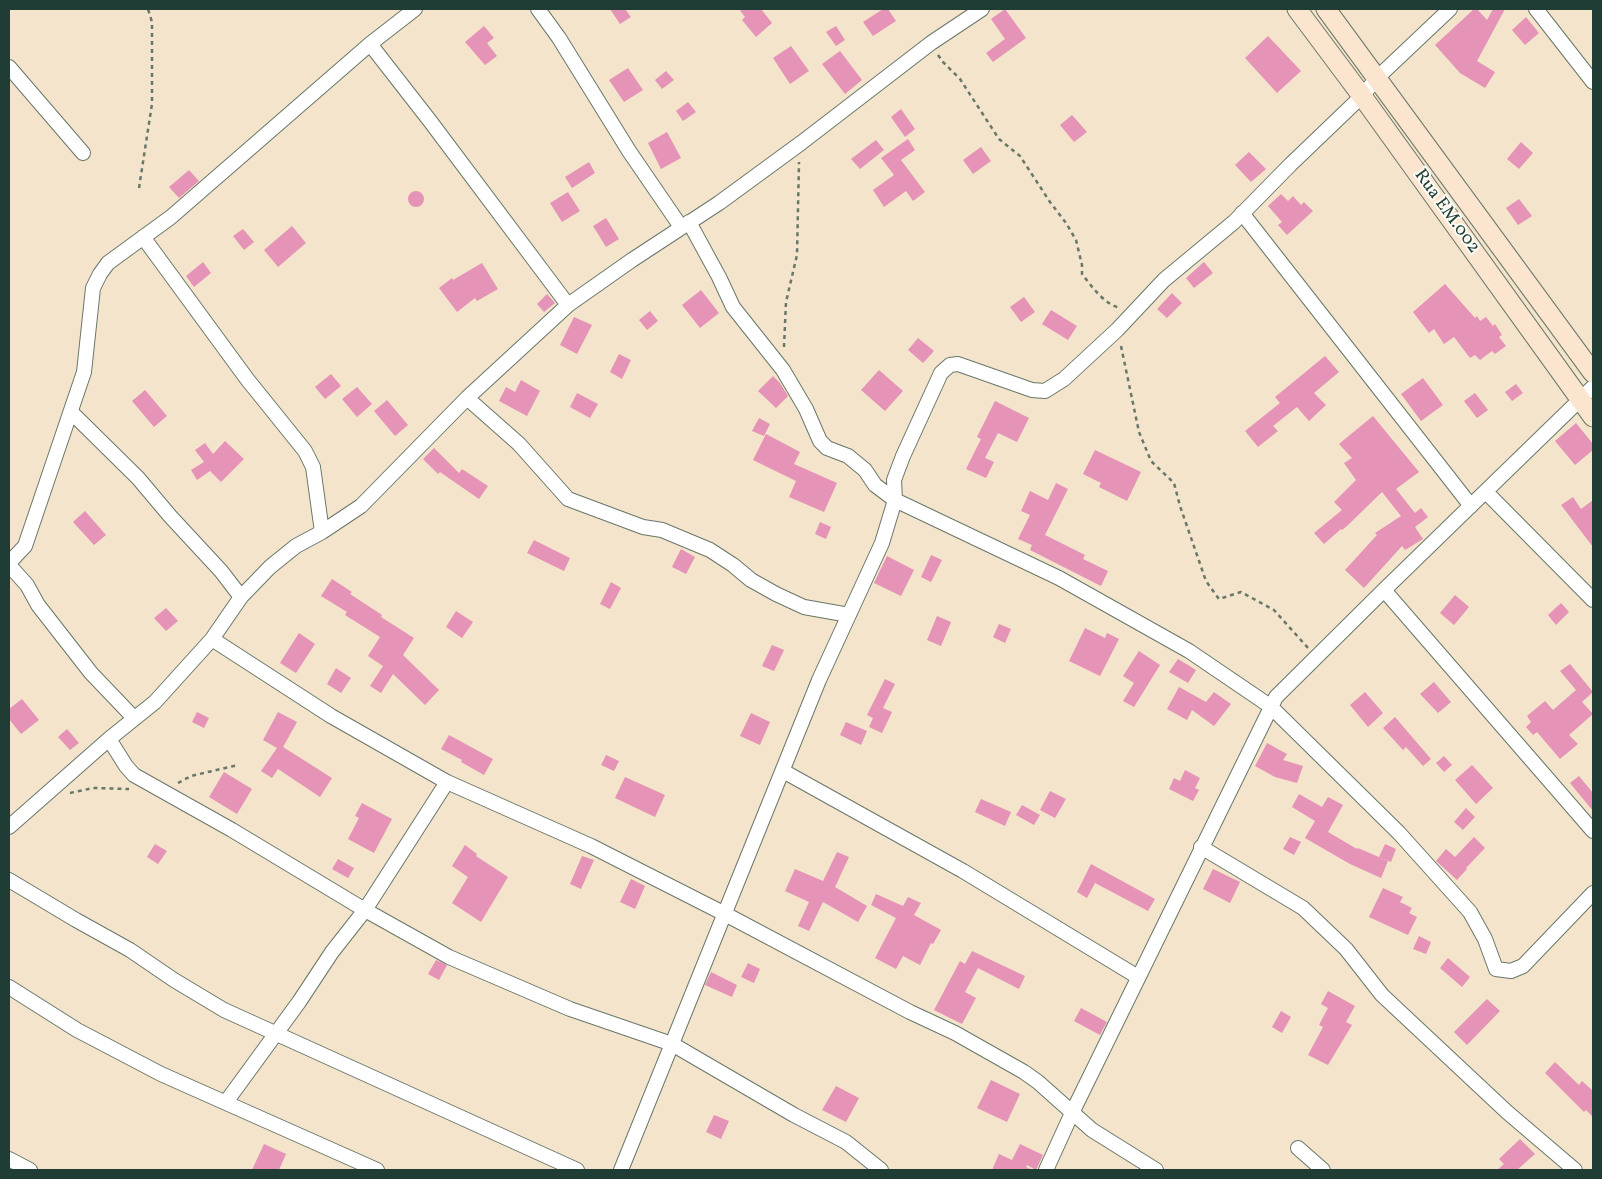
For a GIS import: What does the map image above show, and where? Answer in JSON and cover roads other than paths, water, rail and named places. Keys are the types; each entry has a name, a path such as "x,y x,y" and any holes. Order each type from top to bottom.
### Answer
{"street":[{"path":"134,718 92,672 38,605 27,585 9,564 25,546 84,372 93,288 108,263 171,216 370,44 415,9"},
{"path":"538,9 559,38 629,151 685,225 720,277 733,307 783,370 806,409 820,441 827,448 848,456 865,470 875,485 895,500 1059,578 1189,651 1270,706 1399,834 1470,912 1485,939 1496,969 1511,971 1523,966 1593,893"},
{"path":"9,827 109,739 155,702 212,639 241,597 270,567 296,546 322,532 362,506 467,398 568,305 719,203 801,143 931,43 982,9"},
{"name":"Rua EM.002","path":"1297,9 1587,394 1593,417"},
{"name":"Rua EM.002","path":"1326,9 1593,373"},
{"path":"621,1170 819,680 882,543 895,500 894,480 941,373 950,365 958,364 1032,390 1045,391 1064,379 1135,311 1164,280 1234,222 1450,9"},
{"path":"1536,9 1593,82"},
{"path":"370,44 568,305"},
{"path":"9,67 83,154"},
{"path":"1242,213 1472,506"},
{"path":"143,237 247,379 306,451 313,467 322,532"},
{"path":"1046,1170 1072,1112 1276,697 1587,394"},
{"path":"467,398 519,444 568,499 643,527 662,530 710,550 751,580 804,607 849,615"},
{"path":"71,412 138,478 170,516 222,571 241,597"},
{"path":"1486,492 1593,600"},
{"path":"1384,590 1593,831"},
{"path":"212,639 331,716 447,782 591,846 725,914 910,1012 955,1033 1024,1072 1092,1130 1156,1170"},
{"path":"109,739 134,775 449,957 570,1009 672,1044 794,1115 846,1142 880,1170"},
{"path":"783,771 963,871 1138,977"},
{"path":"226,1102 276,1034 332,952 365,910 447,782"},
{"path":"1202,847 1303,908 1346,949 1382,995 1507,1112 1575,1170"},
{"path":"9,880 130,950 174,980 224,1010 576,1170"},
{"path":"9,987 77,1030 161,1074 377,1170"},
{"path":"1298,1148 1323,1170"},
{"path":"9,1159 30,1170"}]}
